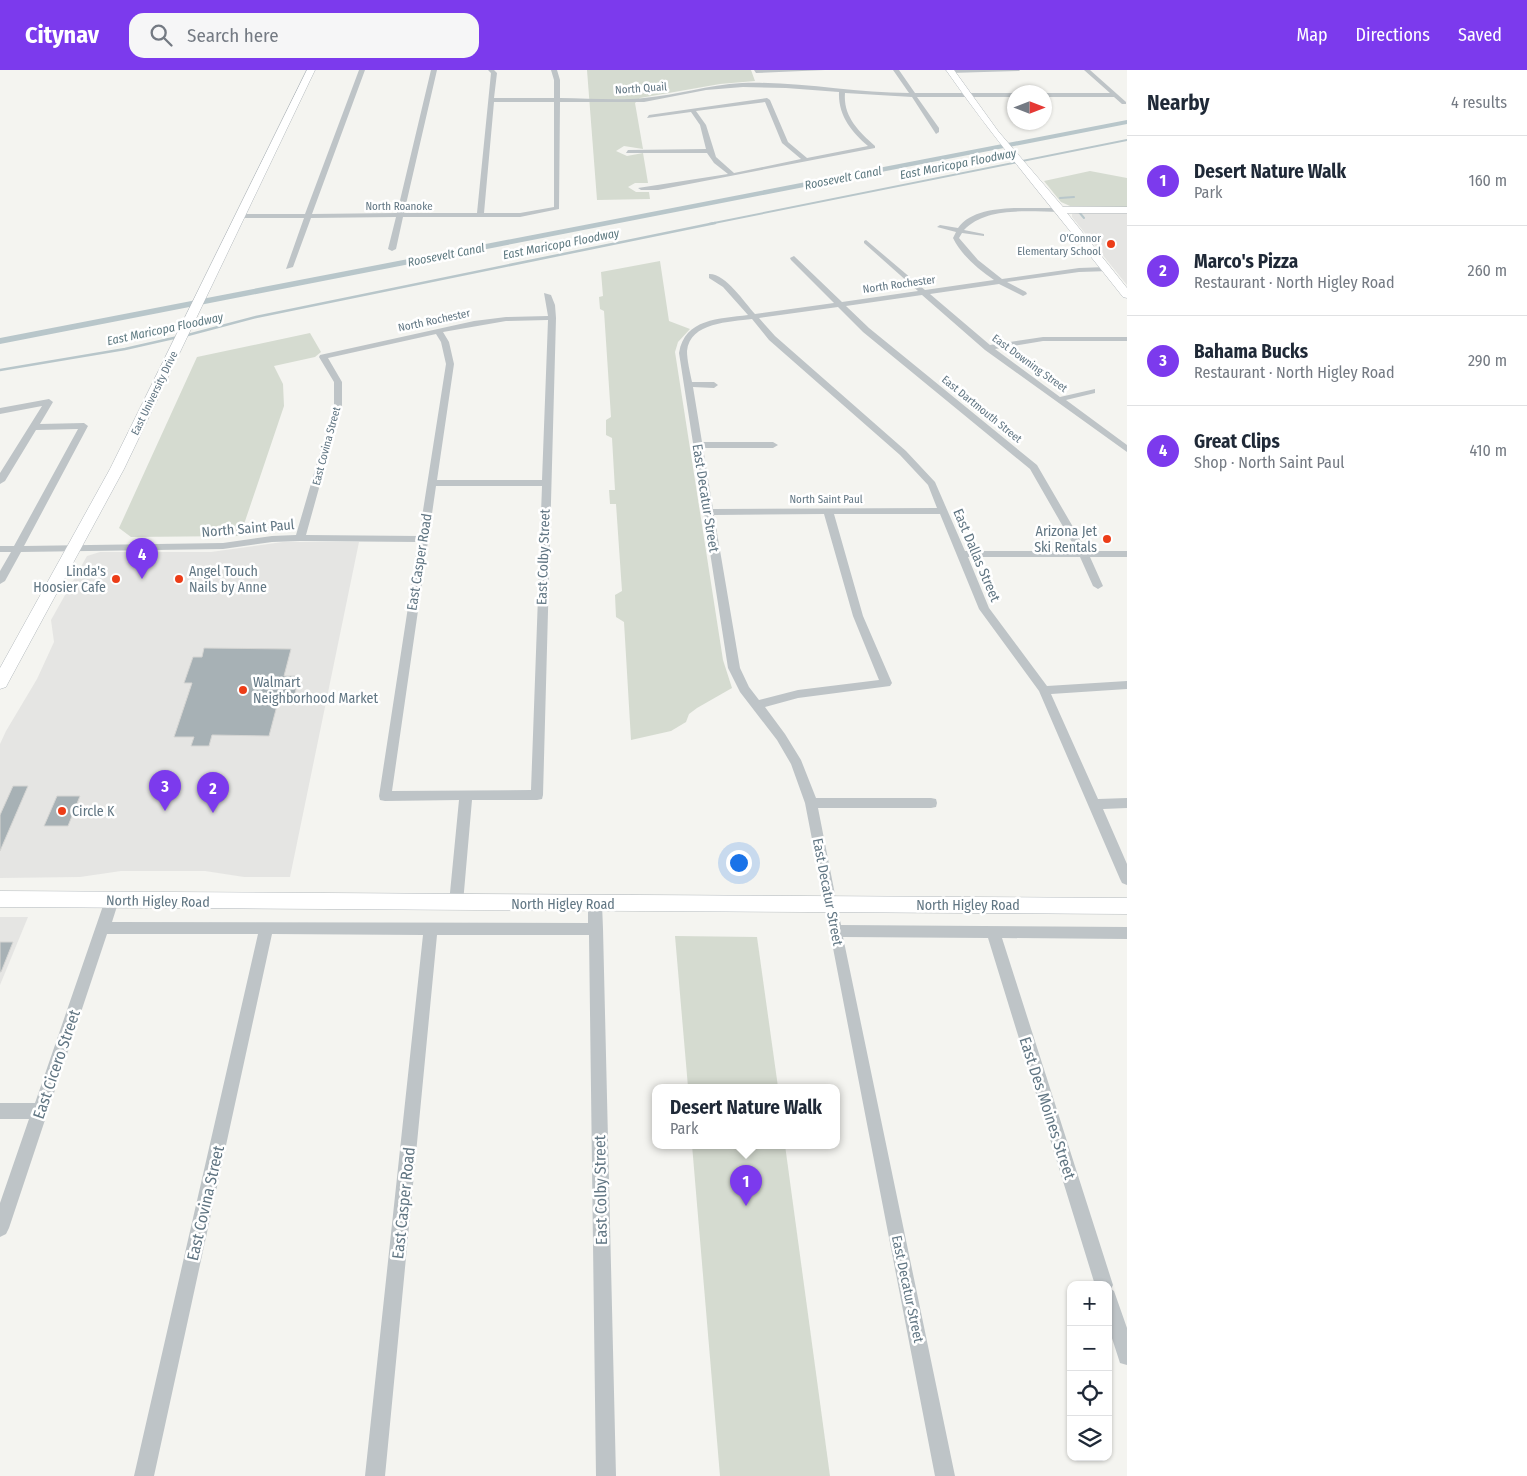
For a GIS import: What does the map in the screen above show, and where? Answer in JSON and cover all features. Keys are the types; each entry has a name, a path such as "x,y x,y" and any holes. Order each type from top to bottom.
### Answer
{"main road":[{"name":"East University Drive","path":"0,683 76,547 173,355 311,70"},
{"path":"950,70 1006,146 1026,168 1127,295"},
{"path":"1060,210 1127,210"},
{"name":"North Higley Road","path":"0,898 595,904 1127,906"}],"street":[{"path":"289,266 362,70"},
{"path":"392,250 434,70"},
{"path":"480,216 492,100 494,73 491,70"},
{"path":"554,70 557,80 557,100"},
{"path":"762,85 756,71 822,70"},
{"path":"896,70 936,128 936,132"},
{"path":"950,70 1017,71"},
{"path":"1087,70 1124,103"},
{"name":"North Quail","path":"492,100 644,100 706,88 762,85 842,92 913,95 1007,95"},
{"path":"706,88 714,93"},
{"path":"641,188 658,188 733,175 873,147 856,132 840,104 842,92"},
{"path":"1052,95 1114,95"},
{"path":"723,97 731,102"},
{"name":"North Roanoke","path":"240,216 520,215 557,208 557,100"},
{"path":"650,118 731,102 767,100 786,144 807,160"},
{"path":"693,111 704,124 709,151 718,165 733,175"},
{"path":"628,152 709,151"},
{"path":"1023,294 1000,281 962,249 956,238 958,230 969,220 995,213 1060,210"},
{"path":"940,226 982,235"},
{"name":"East Downing Street","path":"866,242 988,348 1061,399 1127,449"},
{"name":"East Dartmouth Street","path":"794,258 866,330 1034,467 1083,553 1098,586"},
{"name":"North Rochester","path":"695,329 711,324 752,317 922,292 1079,270 1106,269"},
{"name":"East Dallas Street","path":"712,276 726,285 772,338 919,469 932,484 984,610 1044,690 1096,804 1127,879"},
{"name":"East Colby Street","path":"466,797 537,795 545,483 552,318 552,305 547,295"},
{"name":"North Rochester","path":"323,357 438,331 506,319 552,318"},
{"name":"East Decatur Street","path":"695,329 688,334 683,353 734,668 744,689 782,737 797,764 812,803 829,905 946,1476"},
{"name":"East Casper Road","path":"438,331 445,342 450,364 422,539 385,796 466,797"},
{"path":"988,348 1044,339 1127,338"},
{"name":"East Covina Street","path":"300,538 338,405 338,382 323,357"},
{"path":"688,384 714,385"},
{"path":"1061,399 1092,391"},
{"path":"0,411 49,402 0,481"},
{"path":"0,581 84,426 33,427"},
{"path":"697,445 773,445"},
{"path":"431,483 545,483"},
{"path":"757,705 798,694 886,683 858,616 828,511"},
{"name":"North Saint Paul","path":"708,512 944,511"},
{"name":"North Saint Paul","path":"19,546 54,550 76,547 222,546 272,539 300,538 422,539"},
{"path":"0,542 19,546"},
{"path":"0,549 19,546"},
{"path":"960,554 1127,554"},
{"path":"1044,690 1127,685"},
{"path":"456,903 466,797"},
{"path":"812,803 931,803"},
{"path":"1096,804 1127,803"},
{"name":"East Cicero Street","path":"0,1228 112,900"},
{"name":"East Colby Street","path":"595,904 606,1476"},
{"name":"North Higley Road","path":"102,928 266,930 596,929"},
{"name":"East Covina Street","path":"144,1476 266,930"},
{"name":"East Casper Road","path":"375,1476 431,930"},
{"name":"North Higley Road","path":"835,931 1127,932"},
{"name":"East Des Moines Street","path":"993,932 1103,1281"},
{"path":"0,1111 40,1110"},
{"path":"1112,1309 1127,1356"}],"shaded area":[{"path":"587,70 751,70 755,81 720,84 640,98 635,103 643,149 624,146 616,151 627,156 643,153 648,183 635,183 628,187 636,192 649,192 650,199 597,200"},
{"path":"1090,171 1127,178 1127,207 1070,206 1061,202 1044,181"},
{"name":"O'Connor Elementary School","path":"1127,213 1127,285 1072,217 1072,214"},
{"path":"660,261 669,321 690,329 678,342 675,352 723,660 732,688 697,708 689,714 686,722 671,731 631,740 624,622 616,617 615,595 622,591 616,504 610,504 609,490 615,490 612,438 606,435 606,420 611,417 604,311 600,309 599,297 603,296 601,272"},
{"path":"310,333 321,352 315,357 274,366 283,384 284,406 240,536 131,537 119,528 197,357"},
{"path":"283,542 359,542 290,877 244,877 205,871 121,871 80,877 0,878 0,744 37,679 54,642 51,620 87,556 100,552 211,552"},
{"path":"0,917 28,917 0,985"},
{"path":"675,936 757,937 778,1084 688,1084"},
{"path":"692,1149 786,1149 830,1476 720,1476"}],"building":[{"name":"Walmart Neighborhood Market","path":"204,648 291,649 284,676 299,676 294,698 279,698 269,736 212,735 209,746 191,746 194,737 174,737 192,683 184,683 193,657 202,657"},
{"path":"13,786 28,786 0,851 0,815"},
{"name":"Circle K","path":"57,796 80,796 68,826 44,826"},
{"path":"0,942 13,942 1,972 0,972"}],"waterway":[{"name":"Roosevelt Canal","path":"0,341 1127,122"},
{"name":"East Maricopa Floodway","path":"709,224 1127,140"},
{"path":"1060,198 1074,197"},
{"path":"1079,212 1084,218"},
{"name":"East Maricopa Floodway","path":"184,336 256,317 715,223"},
{"name":"East Maricopa Floodway","path":"0,370 125,349 178,337"}],"place":[{"name":"O'Connor Elementary School","path":"1111,244"},
{"name":"Arizona Jet Ski Rentals","path":"1107,539"},
{"name":"Linda's Hoosier Cafe","path":"116,579"},
{"name":"Great Clips","path":"142,579"},
{"name":"Angel Touch Nails by Anne","path":"179,579"},
{"name":"Walmart Neighborhood Market","path":"243,690"},
{"name":"Circle K","path":"62,811"},
{"name":"Bahama Bucks","path":"165,811"},
{"name":"Marco's Pizza","path":"213,813"},
{"name":"Desert Nature Walk","path":"746,1206"}]}
